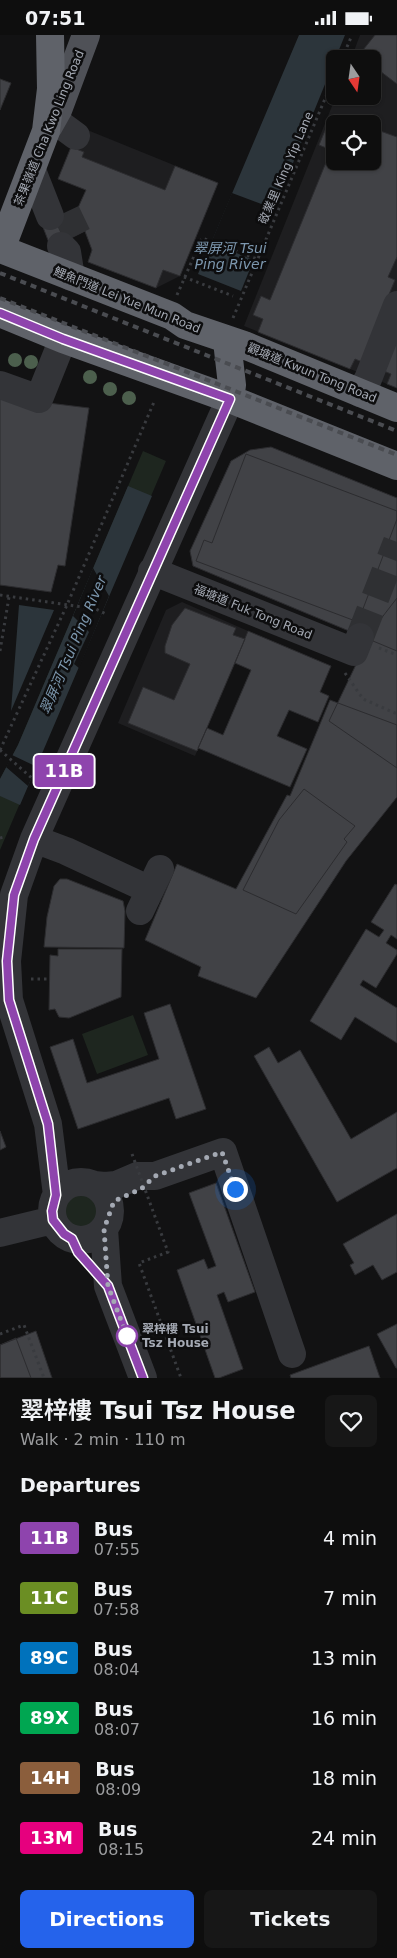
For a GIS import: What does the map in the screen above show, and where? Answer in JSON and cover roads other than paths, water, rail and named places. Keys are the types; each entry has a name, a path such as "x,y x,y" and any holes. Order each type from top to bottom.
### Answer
{"highway":[{"path":"49,125 51,89 50,35"},
{"name":"茶果嶺道 Cha Kwo Ling Road","path":"1,249 49,125"},
{"name":"鯉魚門道 Lei Yue Mun Road","path":"1,249 63,235 186,325 229,332"},
{"path":"0,313 63,339 230,399 397,466"},
{"path":"229,332 232,385 230,399"},
{"name":"觀塘道 Kwun Tong Road","path":"229,332 244,345 397,408"}],"main road":[{"name":"茶果嶺道 Cha Kwo Ling Road","path":"49,125 86,35"}],"street":[{"path":"49,125 76,135"},
{"path":"32,170 63,235"},
{"path":"360,393 368,379 397,305"},
{"path":"0,385 39,399 63,339"},
{"path":"155,1176 141,1189 114,1201 107,1221 90,1239 72,1239 64,1234 55,1207 48,1124 9,1000 7,961 8,886 34,839 230,399"},
{"name":"福塘道 Fuk Tong Road","path":"152,571 352,653"},
{"path":"34,839 66,851 150,890"},
{"path":"48,1124 74,1166 106,1196 108,1286 143,1378"},
{"path":"0,1233 55,1207 62,1188 70,1184 116,1185 137,1177 155,1176 222,1152 292,1354"},
{"path":"72,1239 78,1252 108,1286"}],"water":[{"name":"翠屏河 Tsui Ping River","path":"299,35 345,35 339,50 326,50 326,82 241,291 198,274"},
{"name":"翠屏河 Tsui Ping River","path":"128,486 152,496 20,805 0,796 0,779 18,745"},
{"path":"19,605 54,610 11,711"}],"tunnel":[{"path":"66,212 77,235"},
{"path":"360,637 397,542"}],"railway":[{"path":"0,273 397,431"},
{"path":"0,298 397,455"}],"place":[{"name":"翠梓樓 Tsui Tsz House","path":"127,1336"}]}
